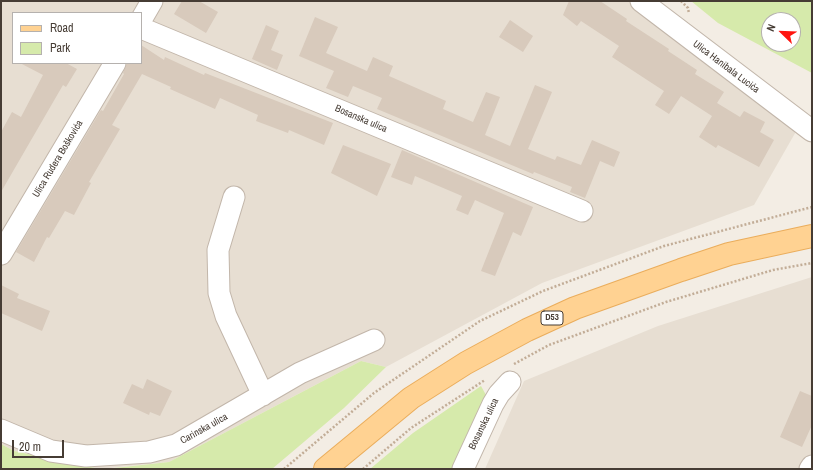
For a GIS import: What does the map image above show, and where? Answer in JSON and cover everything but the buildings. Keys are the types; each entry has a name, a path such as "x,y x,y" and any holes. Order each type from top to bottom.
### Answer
{"main road":[{"name":"D53","path":"326,469 411,398 466,363 527,330 575,308 729,254 812,236"}],"street":[{"path":"142,18 152,1"},
{"name":"Ulica Hanibala Lucića","path":"653,4 812,131"},
{"name":"Bosanska ulica","path":"142,28 582,211"},
{"name":"Ulica Ruđera Boškovića","path":"1,254 114,64"},
{"path":"234,197 218,250 219,293 226,316 263,395"},
{"name":"Carinska ulica","path":"1,430 52,451 86,456 148,452 176,445 300,373 374,340"},
{"name":"Bosanska ulica","path":"463,469 493,404 510,375"}],"path":[{"path":"510,375 556,342 666,302 773,270 812,263"},
{"path":"363,469 410,428 488,378"}],"shaded area":[{"path":"1,1 658,1 806,114 754,205 542,283 386,367 361,361 169,462 100,469 14,451 1,444"},
{"path":"812,277 812,469 485,469 524,381 658,326"}],"green space":[{"path":"691,1 812,1 812,73 773,52 801,52 801,12 761,12 761,46 718,23"},
{"path":"361,361 386,367 344,408 272,469 105,469 169,462"},
{"path":"481,386 486,395 454,469 370,469 413,433"},
{"path":"1,444 14,451 100,469 1,469"}]}
